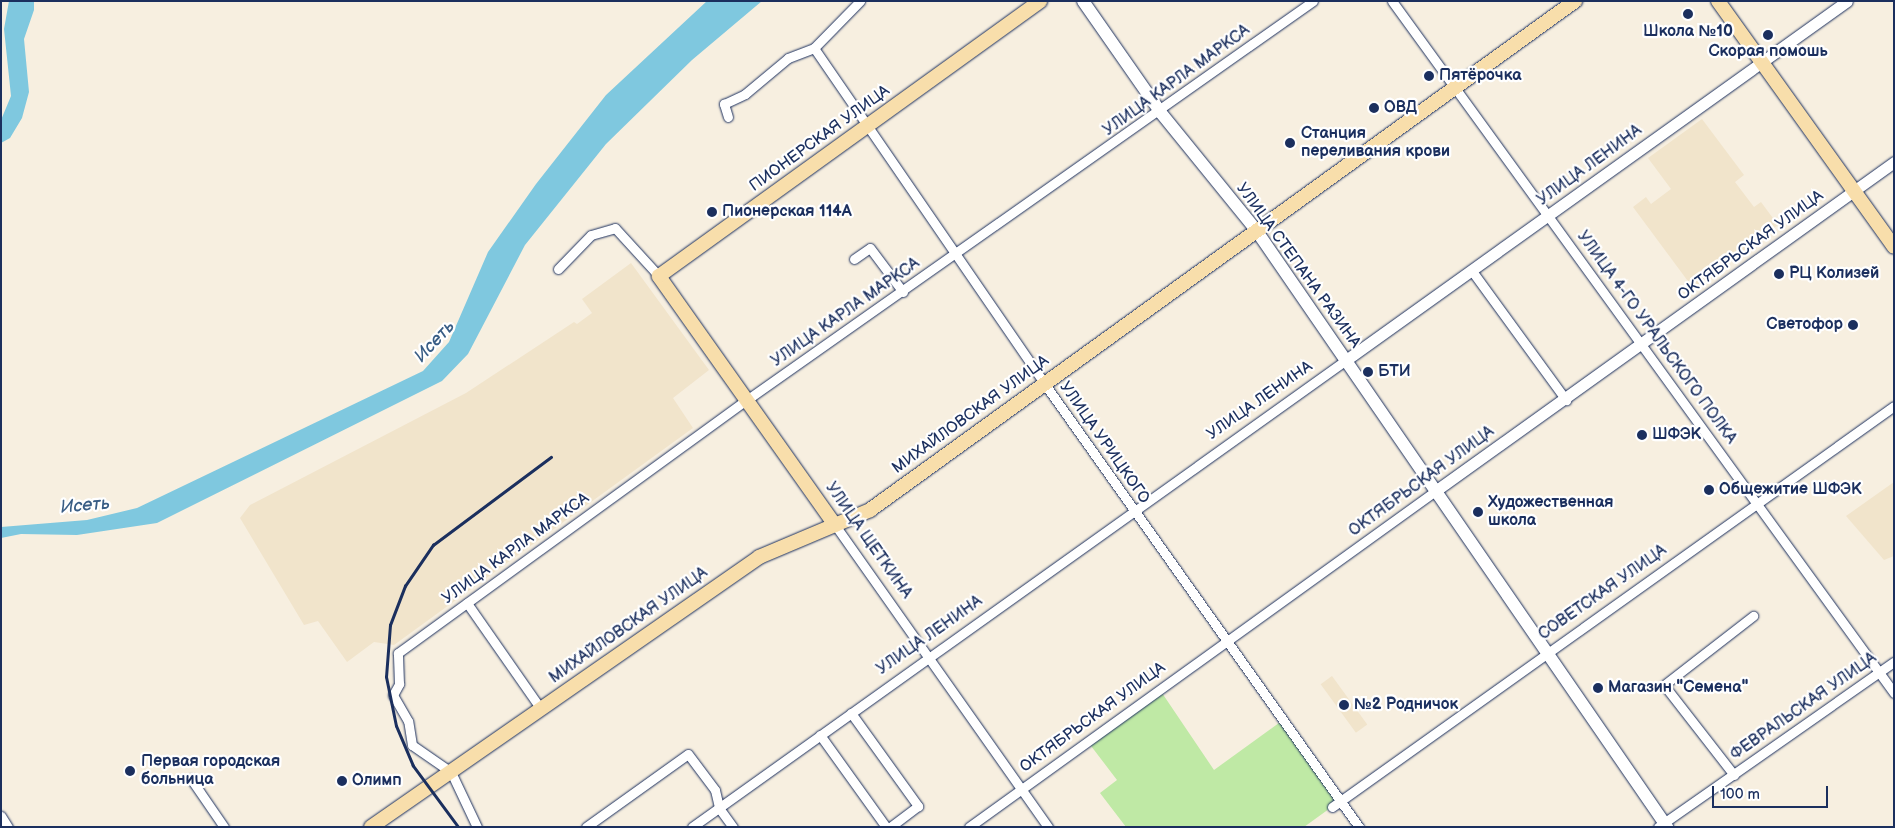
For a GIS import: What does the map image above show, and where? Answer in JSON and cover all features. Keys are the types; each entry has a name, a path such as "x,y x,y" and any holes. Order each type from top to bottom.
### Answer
{"main road":[{"name":"ПИОНЕРСКАЯ УЛИЦА","path":"659,276 1040,1"},
{"name":"УЛИЦА СТЕПАНА РАЗИНА","path":"1083,1 1161,112 1256,230 1438,489 1663,825"},
{"name":"МИХАЙЛОВСКАЯ УЛИЦА","path":"372,827 766,552 870,510 1575,1"},
{"path":"1718,1 1894,247"},
{"name":"УЛИЦА ЩЕТКИНА","path":"659,276 748,399 835,525"}],"street":[{"path":"728,117 724,104 745,94 788,58 814,48 860,1"},
{"name":"УЛИЦА КАРЛА МАРКСА","path":"451,772 412,745 408,721 393,695 399,684 398,653 748,399 1161,112 1313,1"},
{"name":"УЛИЦА 4-ГО УРАЛЬСКОГО ПОЛКА","path":"1392,1 1894,693"},
{"name":"УЛИЦА ЛЕНИНА","path":"692,827 1847,1"},
{"name":"УЛИЦА УРИЦКОГО","path":"814,48 1044,383 1359,827"},
{"name":"ОКТЯБРЬСКАЯ УЛИЦА","path":"969,827 1438,489 1566,400 1894,162"},
{"path":"558,269 591,235 615,228 659,276"},
{"path":"854,258 870,248 903,292"},
{"path":"1472,271 1566,400"},
{"name":"СОВЕТСКАЯ УЛИЦА","path":"1332,807 1547,650 1894,406"},
{"name":"УЛИЦА ЩЕТКИНА","path":"835,525 1048,827"},
{"path":"467,603 541,709"},
{"path":"1734,775 1664,685 1753,616"},
{"name":"ФЕВРАЛЬСКАЯ УЛИЦА","path":"1663,825 1894,662"},
{"path":"820,735 888,827 918,806 850,713"},
{"path":"586,827 688,754 715,790 719,808 733,827"},
{"path":"451,772 477,827"},
{"path":"191,779 224,827"},
{"path":"1,816 8,827"}],"shaded area":[{"path":"1702,119 1744,175 1735,182 1754,207 1761,202 1778,225 1693,288 1633,207 1646,197 1651,204 1671,189 1648,158"},
{"path":"631,263 709,370 673,398 693,428 394,645 374,642 347,662 318,621 304,625 240,518 250,505 466,393 574,322 577,324 592,313 582,299"},
{"path":"1894,482 1894,556 1884,560 1846,516"},
{"name":"№2 Родничок","path":"1332,676 1367,725 1356,733 1321,684"}],"green space":[{"path":"1160,690 1214,770 1283,720 1340,801 1304,827 1126,827 1100,793 1117,780 1088,742"}],"water":[{"path":"9,1 34,1 34,10 24,39 29,92 22,118 10,138 1,143 1,120 11,96 4,29"},
{"path":"707,1 762,1 692,60 606,144 525,245 468,354 442,381 157,523 77,535 21,534 1,538 1,527 87,520 137,508 423,371 449,342 488,252 536,184 606,95"}],"railway":[{"path":"458,827 413,766 396,726 386,677 390,625 405,586 433,545 551,457"}],"place":[{"name":"Школа №10","path":"1688,14"},
{"name":"Скорая помошь","path":"1768,35"},
{"name":"Пятёрочка","path":"1429,76"},
{"name":"ОВД","path":"1374,108"},
{"name":"Станция переливания крови","path":"1290,143"},
{"name":"Пионерская 114А","path":"712,212"},
{"name":"РЦ Колизей","path":"1779,274"},
{"name":"Светофор","path":"1853,325"},
{"name":"БТИ","path":"1368,372"},
{"name":"ШФЭК","path":"1642,435"},
{"name":"Общежитие ШФЭК","path":"1709,490"},
{"name":"Художественная школа","path":"1478,512"},
{"name":"Магазин \"Семена\"","path":"1598,688"},
{"name":"№2 Родничок","path":"1344,705"},
{"name":"Первая городская больница","path":"130,771"},
{"name":"Олимп","path":"342,781"}],"water label":[{"name":"Исеть","path":"435,342"},
{"name":"Исеть","path":"85,506"}]}
